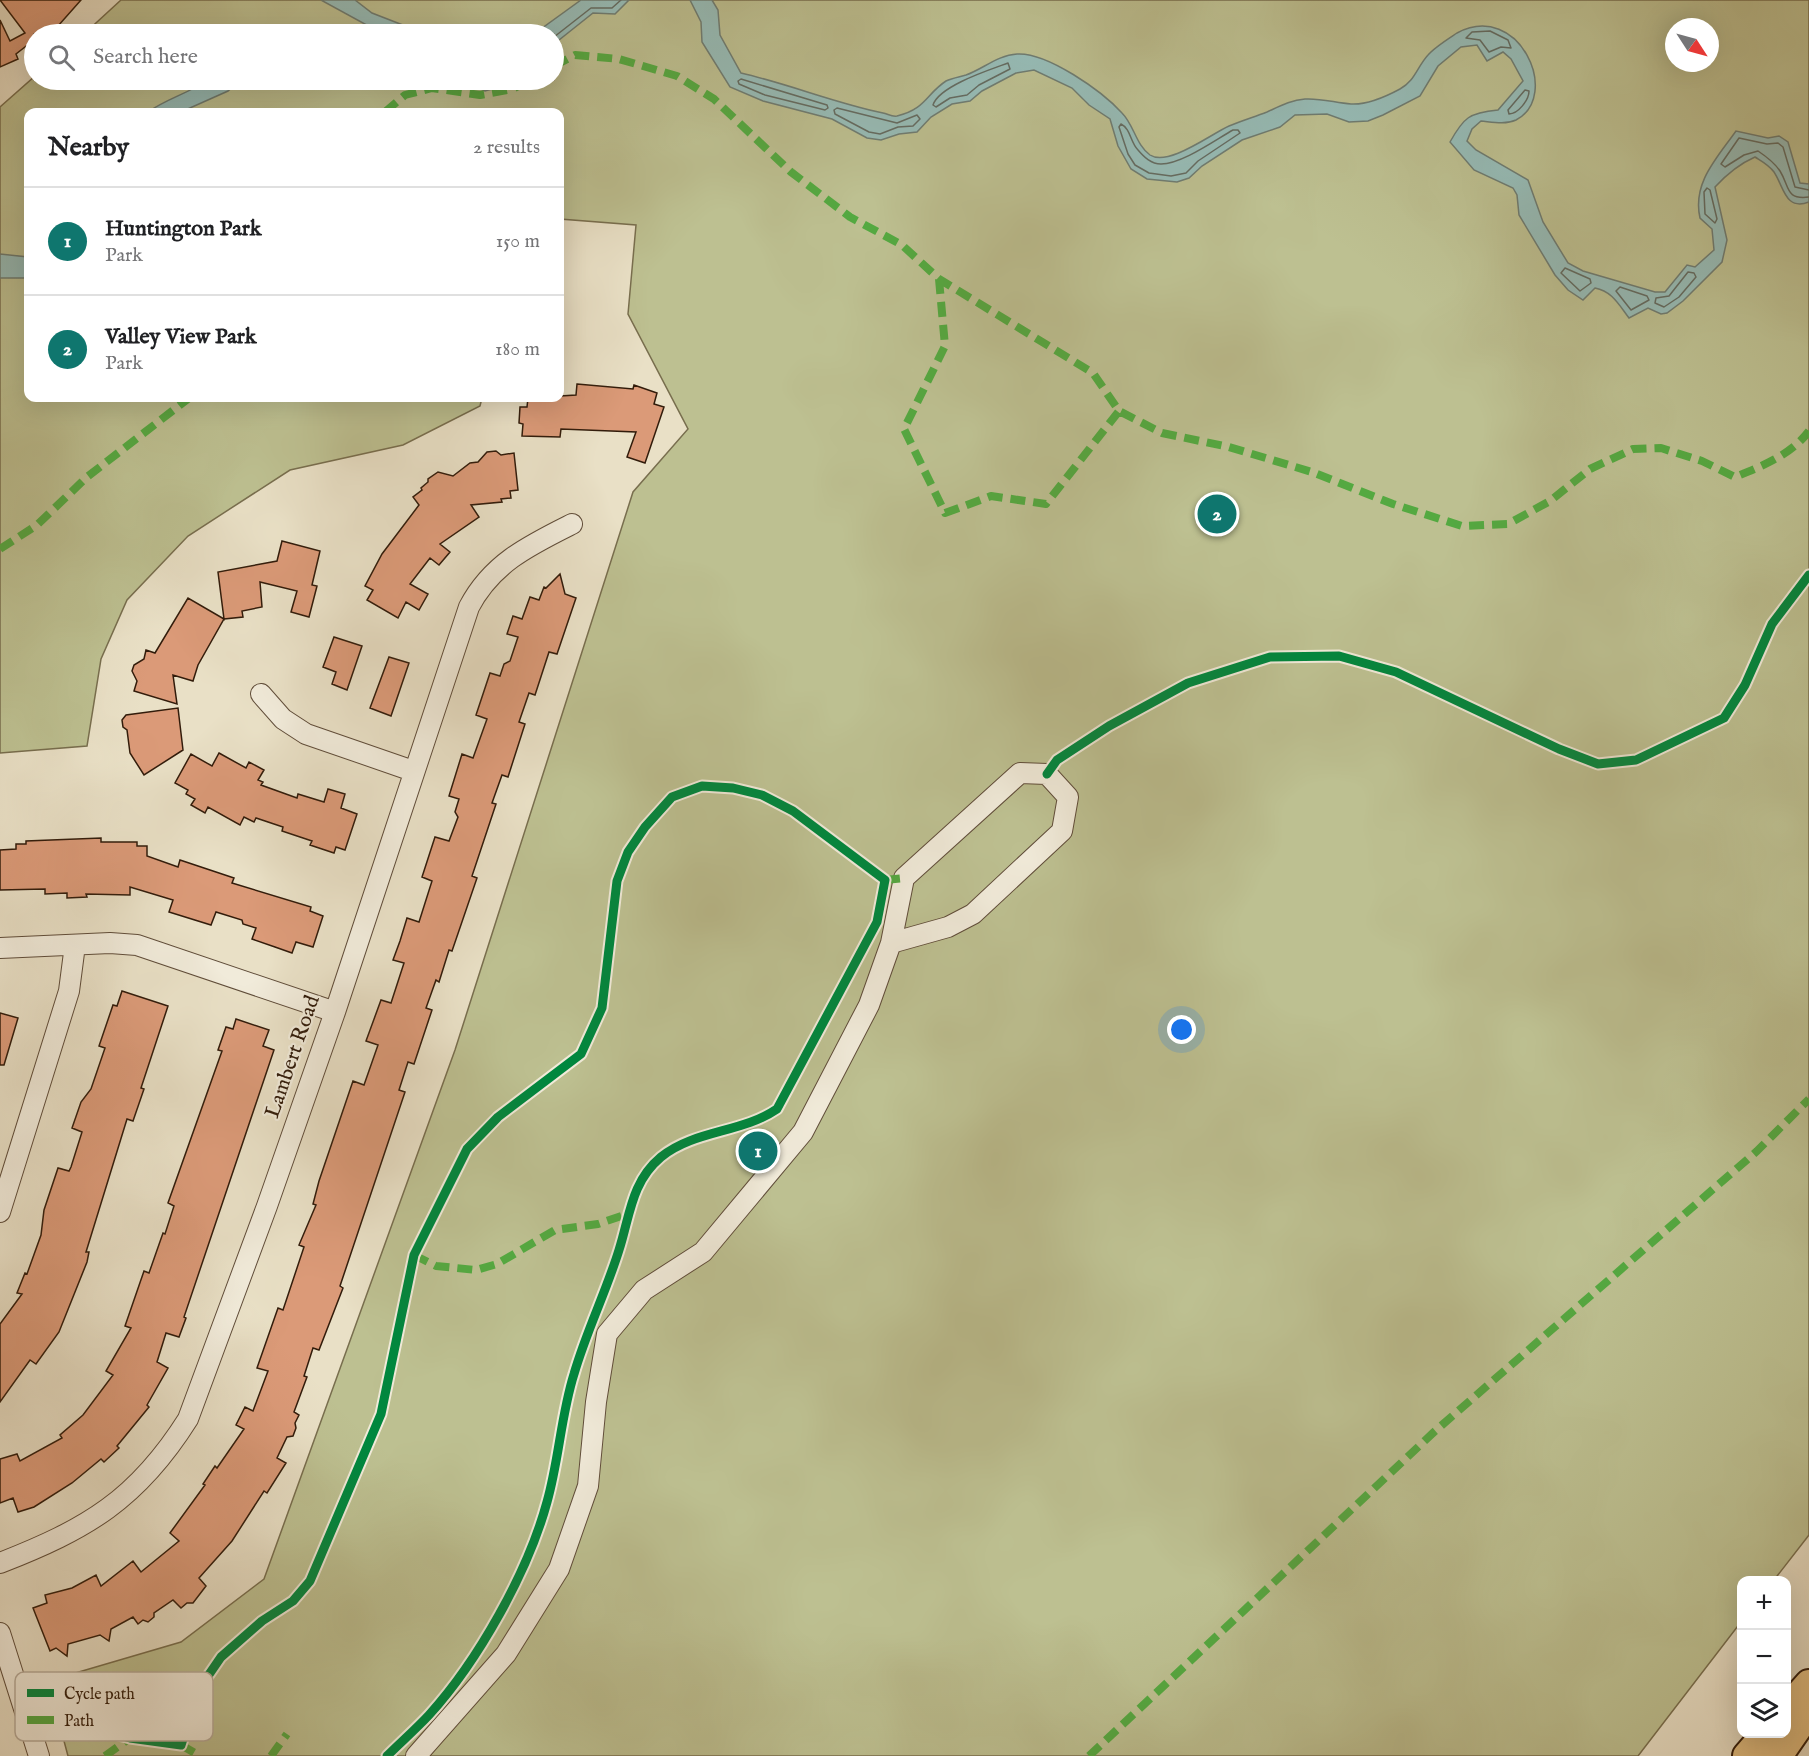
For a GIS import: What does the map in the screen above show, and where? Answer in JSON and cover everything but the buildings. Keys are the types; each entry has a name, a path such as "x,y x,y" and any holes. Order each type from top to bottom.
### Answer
{"highway":[{"path":"1791,1704 1809,1684"},
{"path":"1778,1756 1809,1711"},
{"path":"1747,1756 1763,1738"}],"street":[{"name":"Lambert Road","path":"0,1563 75,1532 101,1516 127,1496 168,1451 188,1419 267,1206 335,1012 413,771 475,595 495,570 517,552 572,524"},
{"path":"261,694 283,719 306,734 413,771"},
{"path":"416,1756 506,1654 559,1569 588,1486 596,1402 607,1334 644,1290 703,1252 803,1132 869,1005 891,943 904,878 1020,773 1047,774 1068,797 1062,831 973,914 948,927 891,943"},
{"path":"0,948 110,943 137,945 335,1012"},
{"path":"0,1212 69,991 75,945"},
{"path":"0,1633 15,1680"},
{"path":"34,1741 39,1756"}],"green space":[{"path":"121,0 1809,0 1809,1535 1777,1576 1737,1576 1737,1627 1638,1756 68,1756 64,1741 213,1741 213,1672 79,1672 181,1642 264,1579 455,1050 633,492 688,429 628,314 636,225 564,219 564,108 24,108 24,402 481,402 480,406 403,445 290,470 188,536 127,600 101,659 87,746 0,753 0,107 24,86 24,90 564,90 564,24 95,24"}],"water":[{"path":"321,0 355,0 372,13 400,24 365,24"},
{"path":"581,0 629,0 615,14 593,13 564,36 564,24 548,24"},
{"path":"690,0 712,0 718,10 720,35 741,73 893,116 914,109 946,81 966,75 1003,57 1017,54 1043,59 1073,74 1113,104 1126,118 1145,151 1158,158 1178,153 1229,126 1295,101 1311,99 1357,104 1370,102 1405,86 1431,52 1457,33 1479,26 1499,29 1515,40 1527,55 1534,73 1535,92 1529,108 1516,120 1503,123 1481,121 1472,129 1467,141 1476,150 1528,180 1543,222 1568,263 1583,271 1655,292 1665,292 1687,265 1695,267 1714,250 1712,229 1700,218 1698,205 1700,193 1714,161 1736,131 1768,138 1779,136 1788,142 1800,183 1809,184 1809,202 1801,204 1790,200 1772,170 1755,157 1738,166 1715,187 1727,240 1722,262 1683,301 1667,313 1661,314 1648,308 1629,318 1615,299 1606,292 1595,288 1583,300 1568,290 1555,275 1519,215 1517,195 1513,188 1474,170 1450,142 1468,118 1498,110 1523,81 1511,59 1503,52 1487,61 1477,45 1461,47 1438,66 1420,96 1383,115 1368,121 1349,122 1327,114 1295,115 1280,127 1242,140 1202,166 1189,178 1177,182 1147,179 1131,169 1118,146 1110,119 1089,105 1072,88 1034,70 1016,73 982,91 970,101 952,104 931,117 917,132 899,134 881,140 867,138 832,119 763,101 730,87 702,42 701,22"},
{"path":"191,90 229,90 190,108 154,108"},
{"path":"0,254 24,257 24,278 0,278"}],"marked path":[{"path":"564,61 575,55 619,59 677,76 714,99 791,172 850,217 902,245 939,279 1093,373 1119,411 1162,433 1229,447 1312,472 1393,504 1462,526 1508,524 1550,501 1590,469 1633,449 1661,448 1702,461 1735,477 1785,453 1809,431"},
{"path":"390,108 405,95 424,90"},
{"path":"446,90 480,95 508,90"},
{"path":"939,279 945,346 904,429 945,513 991,496 1046,504 1119,411"},
{"path":"0,549 37,525 87,477 184,402"},
{"path":"885,880 904,878"},
{"path":"1089,1756 1434,1432 1757,1151 1809,1099"},
{"path":"414,1255 436,1266 476,1270 497,1264 555,1230 598,1224 627,1214"},
{"path":"271,1756 287,1734"},
{"path":"105,1756 126,1741"},
{"path":"181,1745 200,1756"}],"cycle path":[{"path":"1047,774 1057,760 1109,726 1188,683 1270,657 1339,656 1396,672 1559,749 1598,764 1636,760 1724,718 1745,685 1772,624 1809,575"},
{"path":"211,1672 221,1657 262,1621 293,1601 310,1581 381,1414 414,1255 467,1149 498,1117 581,1054 602,1008 617,881 628,852 645,827 672,797 702,786 733,788 762,795 793,811 885,880"},
{"path":"387,1756 429,1715 465,1669 499,1614 527,1557 547,1502 574,1374 614,1266 633,1200 643,1177 661,1157 674,1148 688,1141 749,1123 777,1109 877,922 885,880"},
{"path":"152,1741 181,1745 182,1741"}],"place":[{"name":"Valley View Park","path":"1217,514"},
{"name":"Huntington Park","path":"758,1151"}]}
